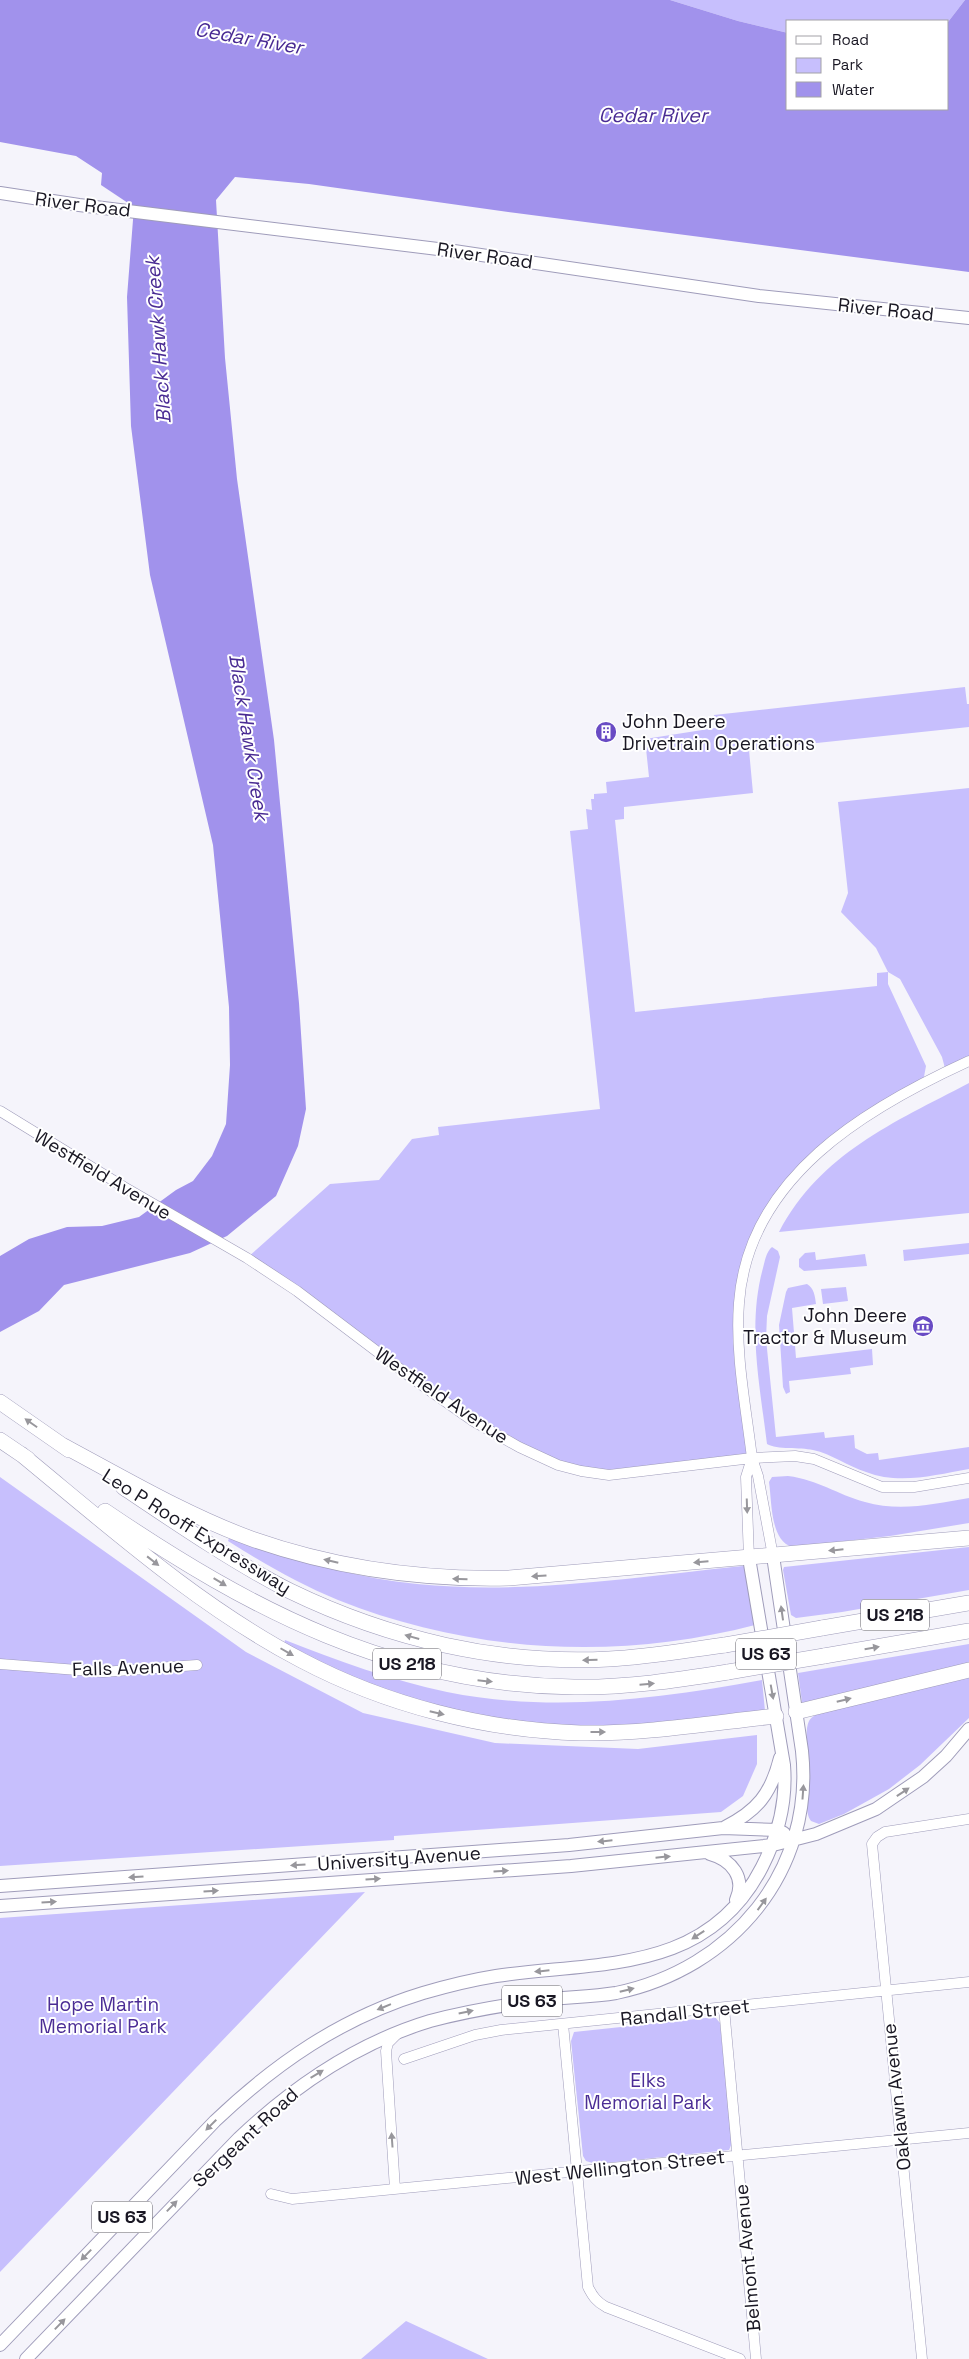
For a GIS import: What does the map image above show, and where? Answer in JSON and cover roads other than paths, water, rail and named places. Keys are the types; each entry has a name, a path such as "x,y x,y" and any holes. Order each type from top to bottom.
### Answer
{"highway":[{"path":"0,1402 62,1445 136,1489 216,1524 288,1551 349,1566 444,1578 509,1578 969,1538"},
{"path":"0,1440 116,1525 194,1593 255,1634 302,1661 367,1690 434,1712 520,1728 578,1732 646,1731 776,1716"},
{"name":"Leo P Rooff Expressway","path":"136,1489 259,1574 290,1590 359,1620 436,1643 508,1656 576,1660 609,1659 725,1645 969,1602"},
{"name":"Leo P Rooff Expressway","path":"116,1525 280,1617 351,1646 432,1671 468,1679 575,1687 652,1683 824,1656 969,1630"},
{"path":"884,1545 969,1529"},
{"path":"796,1712 969,1670"}],"main road":[{"name":"River Road","path":"0,193 78,205 454,251 759,296 969,318"},
{"name":"Sergeant Road","path":"26,2359 226,2151 265,2113 314,2076 400,2031 465,2012 498,2006 615,1993 647,1985 668,1976 722,1944 755,1912 780,1873 795,1840 804,1780 773,1556"},
{"name":"Sergeant Road","path":"0,2345 215,2121 252,2086 297,2052 349,2022 384,2007 459,1983 496,1976 613,1964 660,1954 698,1935 732,1909 756,1878 773,1845 785,1796 782,1750 749,1558"},
{"path":"776,1716 796,1712"},
{"path":"946,1756 969,1729"},
{"path":"723,1828 744,1818 762,1800 776,1772 782,1750"},
{"name":"University Avenue","path":"0,1906 571,1866 773,1845 838,1826 876,1809 910,1787 946,1756"},
{"name":"University Avenue","path":"0,1886 569,1845 723,1828 778,1830 795,1840"},
{"path":"705,1853 724,1859 736,1872 740,1886 732,1909"}],"street":[{"path":"773,1556 758,1476 752,1458 738,1318 744,1273 751,1246 776,1198 814,1155 916,1086 969,1061"},
{"name":"Westfield Avenue","path":"0,1111 124,1187 247,1258 297,1291 416,1381 473,1421 519,1447 558,1465 609,1475 752,1458 795,1456 814,1460 882,1487 914,1487 969,1478"},
{"path":"749,1558 746,1477 752,1458"},
{"name":"Falls Avenue","path":"0,1664 104,1672 197,1665"},
{"name":"University Avenue","path":"946,1756 969,1739"},
{"name":"Oaklawn Avenue","path":"922,2359 872,1844 877,1837 885,1832 969,1819"},
{"name":"Randall Street","path":"404,2059 475,2035 501,2030 969,1982"},
{"name":"Belmont Avenue","path":"724,2008 756,2359"},
{"path":"563,2024 588,2287 597,2302 606,2307 740,2359"},
{"path":"395,2189 386,2051 388,2043 400,2031"},
{"name":"West Wellington Street","path":"271,2194 292,2199 969,2133"}],"water":[{"name":"Cedar River","path":"0,0 670,0 738,21 786,33 786,110 949,110 949,21 965,0 969,0 969,272 309,184 235,177 216,200 225,358 237,479 274,740 299,1003 306,1109 298,1146 276,1196 227,1236 190,1253 64,1285 39,1311 0,1332 0,1256 29,1239 67,1227 102,1226 139,1217 176,1190 193,1181 212,1156 226,1124 230,1065 229,1007 213,845 150,575 131,426 127,297 134,207 101,185 102,173 76,156 0,142"}],"place":[{"name":"John Deere Drivetrain Operations","path":"606,732"},
{"name":"John Deere Tractor & Museum","path":"923,1326"}],"water label":[{"name":"Black Hawk Creek","path":"158,340"},
{"name":"Black Hawk Creek","path":"249,737"}],"park label":[{"name":"Hope Martin Memorial Park","path":"103,2015"},
{"name":"Elks Memorial Park","path":"648,2091"}]}
